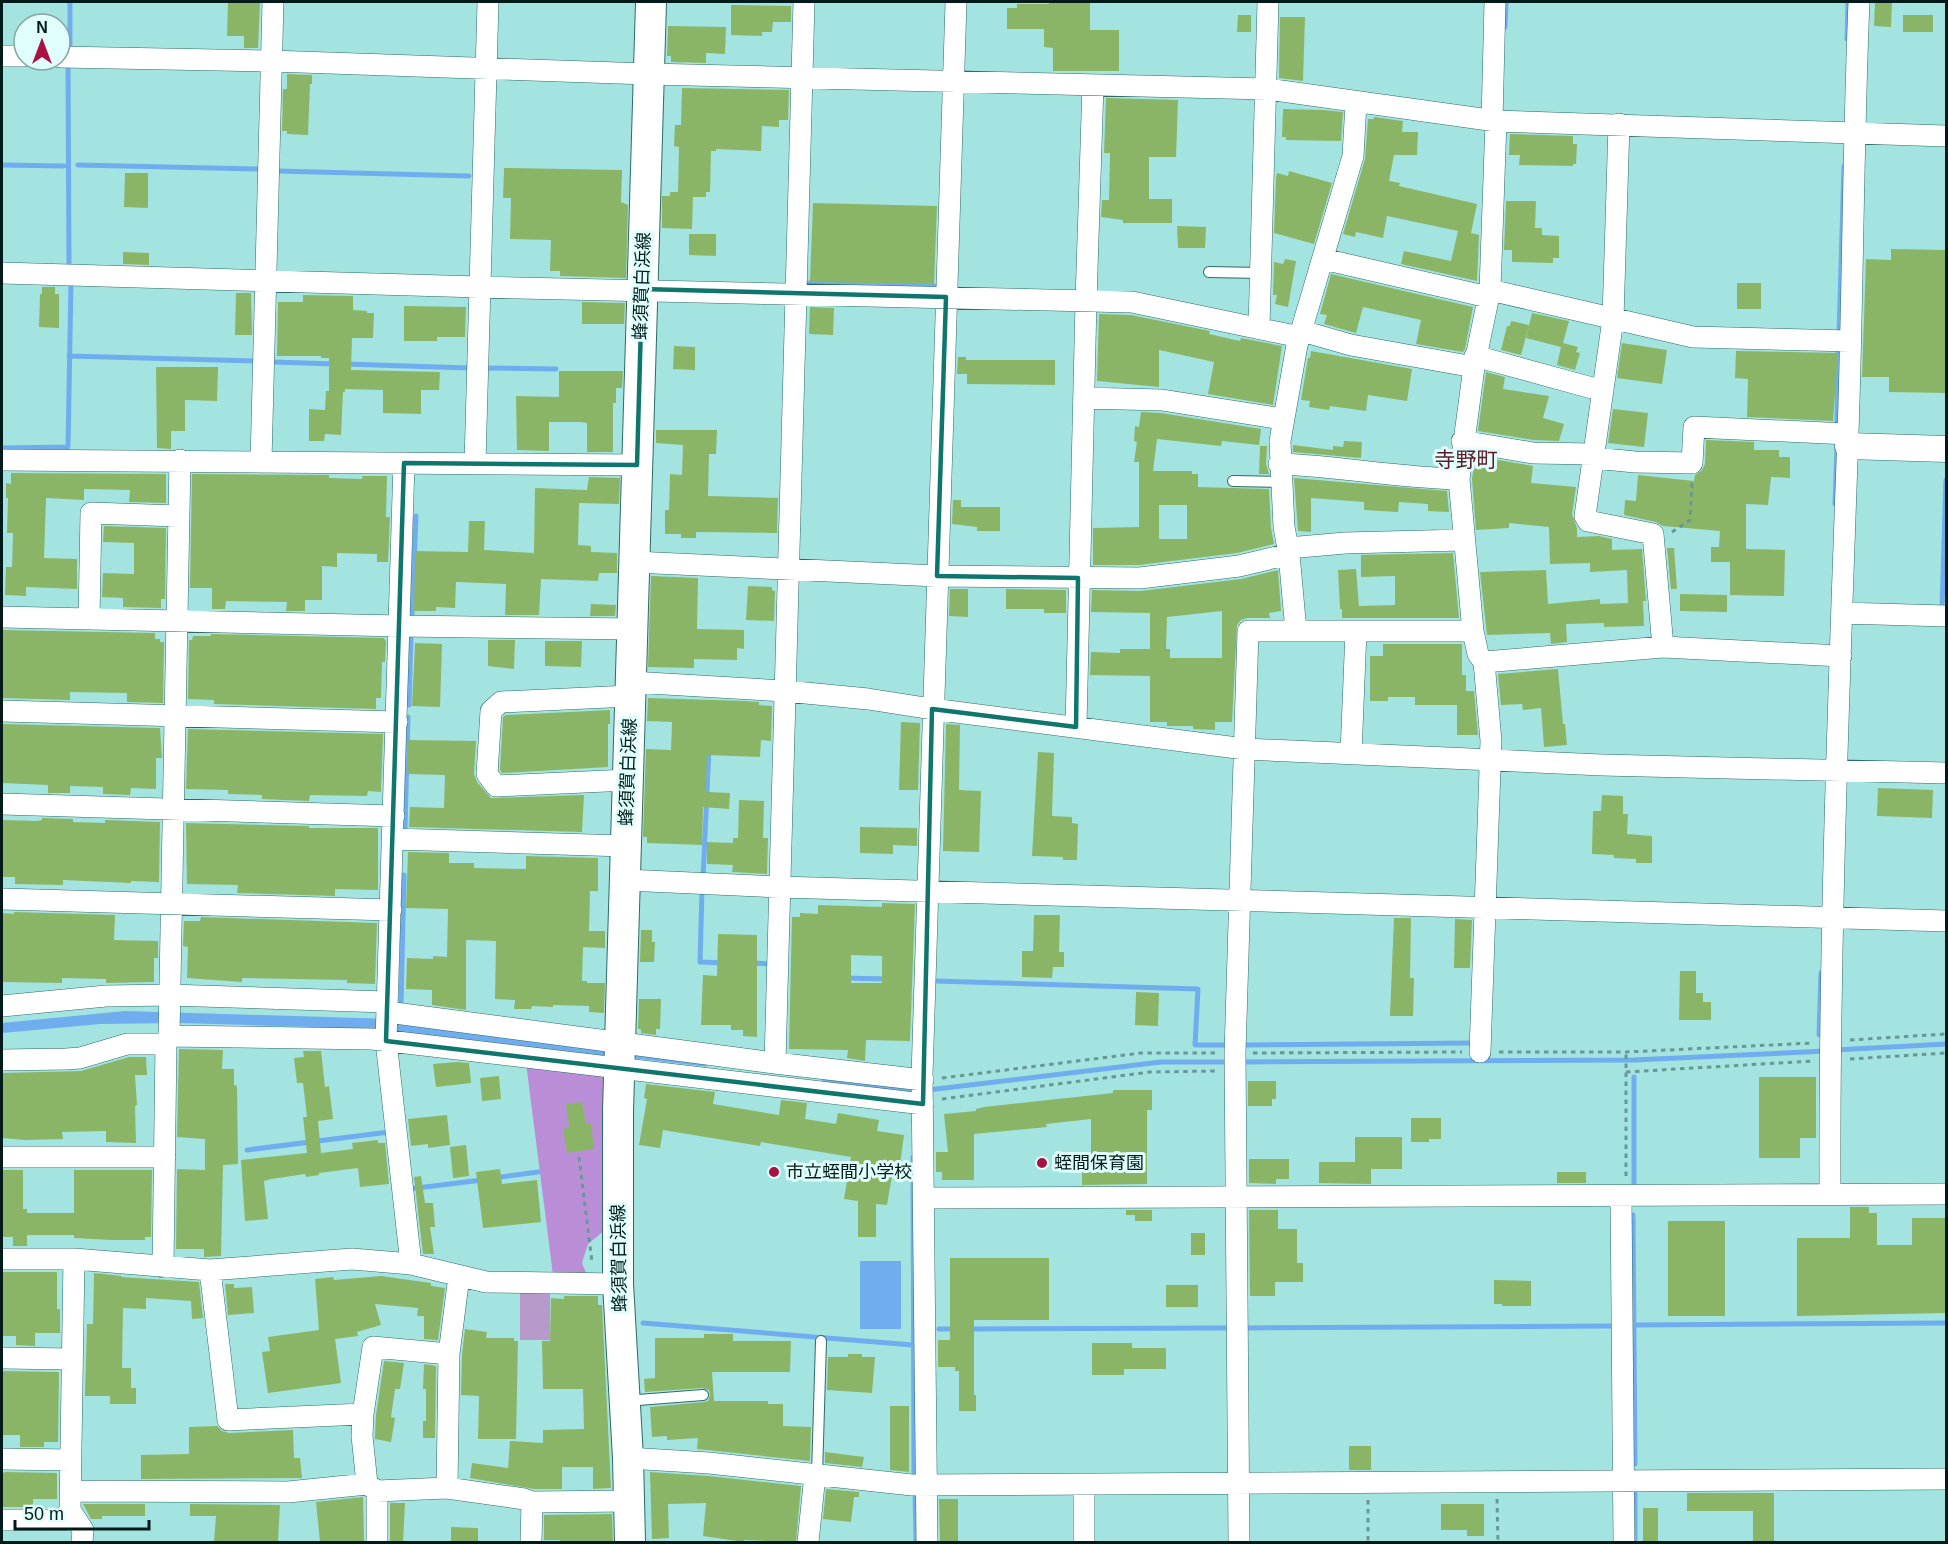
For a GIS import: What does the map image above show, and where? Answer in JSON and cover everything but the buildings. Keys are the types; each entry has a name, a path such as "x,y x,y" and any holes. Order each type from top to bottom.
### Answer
{"main road":[{"name":"蜂須賀白浜線","path":"630,1542 625,1401 607,1284 620,1055 651,2"}],"street":[{"path":"261,461 273,2"},
{"path":"475,463 489,2"},
{"path":"775,1063 804,2"},
{"path":"927,1542 923,1089 932,709 956,2"},
{"path":"1259,328 1268,2"},
{"path":"1480,1052 1491,741 1484,662 1478,654 1473,631 1459,479 1462,441 1489,294 1495,2"},
{"path":"1830,1194 1829,1051 1832,918 1851,341 1854,132 1859,2"},
{"path":"72,57 1267,89 1494,121 1947,136"},
{"path":"1076,727 1078,578 1093,85"},
{"path":"1296,631 1280,473 1282,419 1301,334 1353,156 1356,103"},
{"path":"1619,124 1613,319 1585,516 1588,521 1653,534 1663,648"},
{"path":"1323,259 1694,337 1851,341"},
{"path":"2,273 1132,302 1359,346 1475,362 1603,392"},
{"path":"1084,398 1162,400 1282,419"},
{"path":"1462,441 1533,453 1594,456 1635,462 1692,463 1694,427 1947,449"},
{"path":"2,460 638,465"},
{"path":"163,1267 180,460"},
{"path":"404,463 387,1021 411,1264"},
{"path":"1280,473 1306,465 1459,479"},
{"path":"89,619 91,513 178,516"},
{"path":"634,562 938,576 1140,579 1239,566 1289,551 1345,543 1463,540"},
{"path":"1842,613 1947,616"},
{"path":"2,617 633,629"},
{"path":"1239,1542 1238,1197 1235,1061 1248,631 1473,631"},
{"path":"1351,754 1356,631"},
{"path":"1484,662 1663,648 1841,656"},
{"path":"628,780 496,786 487,774 491,711 501,702 631,689 785,691 868,699 1245,750 1490,760 1947,773"},
{"path":"2,711 397,722"},
{"path":"2,804 394,816"},
{"path":"393,839 626,846"},
{"path":"625,880 927,892 1947,921"},
{"path":"2,899 391,910"},
{"path":"2,1006 106,996 168,1022 387,1021 620,1055 923,1089"},
{"path":"2,1060 80,1058 127,1044 168,1022 387,1021 620,1055 775,1063 923,1089"},
{"path":"2,1157 165,1157"},
{"path":"924,1198 1947,1194"},
{"path":"1623,1196 1624,1542"},
{"path":"2,1259 74,1259 210,1270 352,1259 411,1264 486,1282 607,1284"},
{"path":"2,1520 63,1520 70,1501 74,1259"},
{"path":"210,1270 228,1420 363,1414"},
{"path":"447,1488 449,1354 459,1276"},
{"path":"377,1542 372,1488 362,1436 373,1347 449,1354"},
{"path":"2,1358 72,1359"},
{"path":"628,1458 926,1485 1947,1479"},
{"path":"2,1460 71,1460"},
{"path":"808,1542 816,1475"},
{"path":"1084,1485 1084,1542"},
{"path":"70,1501 372,1488 447,1488 532,1502 630,1501"},
{"path":"70,1501 82,1530 82,1542"},
{"path":"531,1542 532,1502"}],"lane":[{"path":"1209,272 1261,273"},
{"path":"1233,481 1280,473"},
{"path":"816,1475 821,1341"},
{"path":"625,1401 703,1395"}],"path":[{"path":"1653,534 1670,534 1690,520 1692,463"},
{"path":"1626,1071 1829,1051 1947,1034"},
{"path":"923,1089 944,1078 1141,1053 1235,1061 1480,1052 1947,1053"},
{"path":"1623,1196 1626,1054"},
{"path":"923,1089 944,1099 1150,1072 1223,1071 1235,1061"},
{"path":"579,1157 607,1284"},
{"path":"1497,1482 1498,1542"},
{"path":"1368,1483 1368,1542"}],"highlighted area":[{"path":"642,289 946,297 937,576 1078,578 1076,727 932,709 923,1104 386,1041 404,463 637,465"}],"shaded area":[{"path":"526,1063 607,1072 606,1229 588,1244 582,1263 587,1275 553,1275"},
{"path":"520,1293 550,1293 550,1340 520,1340"}],"water":[{"path":"125,1011 394,1019 605,1045 605,1056 597,1057 376,1031 311,1027 179,1023 100,1024 2,1033 2,1023"},
{"path":"860,1261 901,1261 901,1329 860,1329"}],"waterway":[{"path":"70,2 70,12"},
{"path":"1505,27 1506,2"},
{"path":"1847,39 1848,2"},
{"path":"68,72 69,264"},
{"path":"2,165 64,166"},
{"path":"78,165 258,169"},
{"path":"1839,334 1844,166"},
{"path":"277,171 469,176"},
{"path":"2,448 68,447 71,282"},
{"path":"804,283 938,286"},
{"path":"1837,423 1838,348"},
{"path":"69,356 255,361"},
{"path":"273,362 334,364"},
{"path":"346,364 469,368 469,365"},
{"path":"485,368 556,369"},
{"path":"1835,504 1837,445"},
{"path":"1941,609 1946,480"},
{"path":"412,614 416,516"},
{"path":"409,705 411,635"},
{"path":"405,829 408,717"},
{"path":"703,878 709,749"},
{"path":"401,1005 404,875"},
{"path":"702,890 700,962 725,963"},
{"path":"752,963 773,964"},
{"path":"1819,1035 1821,973"},
{"path":"844,978 889,979"},
{"path":"935,981 1198,989 1195,1045 1229,1045"},
{"path":"1244,1045 1472,1043"},
{"path":"1835,1050 1946,1044"},
{"path":"1241,1062 1634,1060 1826,1051"},
{"path":"627,1055 705,1064"},
{"path":"928,1090 1161,1062 1232,1062"},
{"path":"1634,1077 1634,1183"},
{"path":"824,1079 919,1091"},
{"path":"247,1150 389,1132 389,1134"},
{"path":"913,1157 914,1477"},
{"path":"494,1178 538,1172"},
{"path":"409,1189 482,1180"},
{"path":"1633,1215 1635,1464"},
{"path":"643,1323 913,1345"},
{"path":"1634,1325 1946,1323"},
{"path":"1246,1328 1614,1326"},
{"path":"968,1329 1227,1328"},
{"path":"939,1329 955,1329"},
{"path":"915,1492 916,1542"},
{"path":"1635,1494 1635,1542"}],"place":[{"name":"蛭間保育園","path":"1042,1163"},
{"name":"市立蛭間小学校","path":"774,1172"}],"district":[{"name":"寺野町","path":"1466,460"}]}
